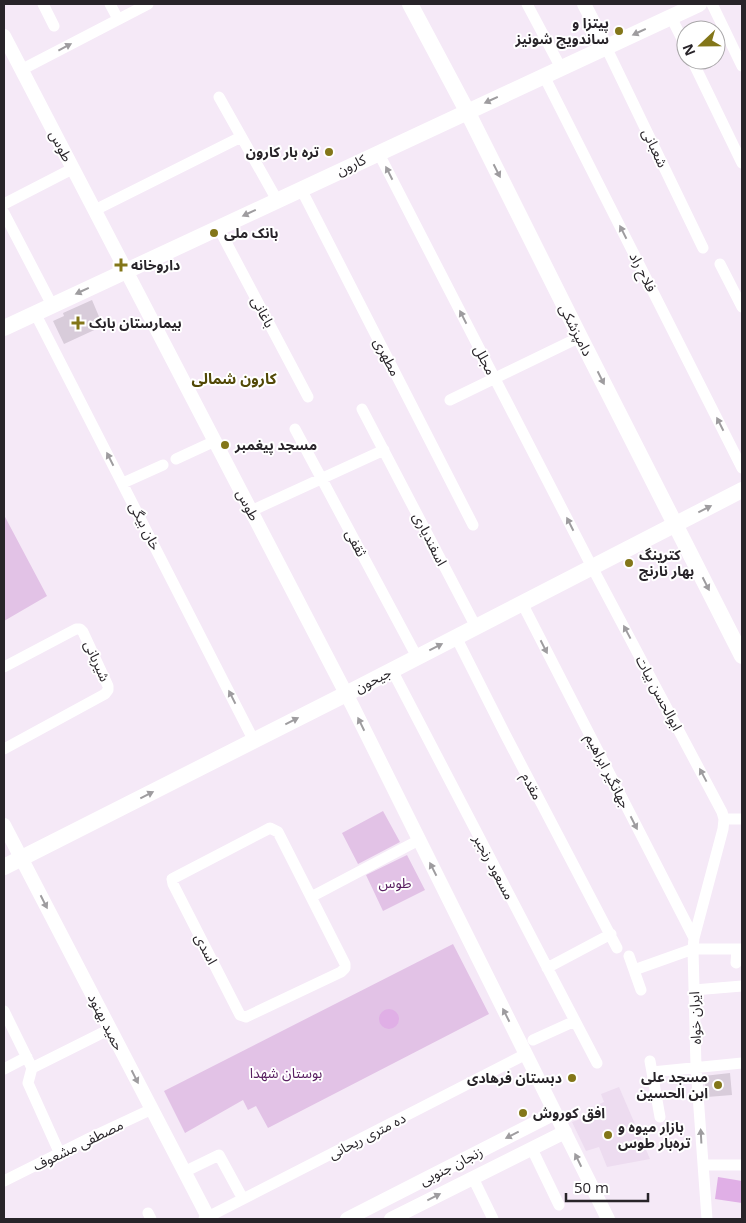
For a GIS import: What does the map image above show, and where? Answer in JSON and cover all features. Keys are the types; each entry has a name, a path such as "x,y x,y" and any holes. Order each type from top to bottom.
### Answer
{"main road":[{"name":"دامپزشکی","path":"410,4 467,111 742,656"},
{"name":"کارون","path":"4,328 699,4"},
{"name":"جیحون","path":"4,867 254,741 742,490"}],"street":[{"path":"43,4 54,26"},
{"path":"110,4 118,19"},
{"path":"21,70 148,4"},
{"path":"527,4 561,68"},
{"path":"584,4 606,47"},
{"path":"712,4 742,66"},
{"path":"671,16 676,26"},
{"name":"طوس","path":"4,36 346,694 608,1219"},
{"name":"شعبانی","path":"606,47 702,248"},
{"path":"697,70 742,163"},
{"name":"فلاح راد","path":"544,76 742,468"},
{"path":"219,97 276,200"},
{"path":"95,210 241,137"},
{"name":"مجلل","path":"378,152 592,567"},
{"path":"4,204 72,168"},
{"name":"مطهری","path":"301,189 473,525"},
{"path":"4,213 52,305"},
{"name":"باغانی","path":"218,227 308,397"},
{"path":"720,264 742,307"},
{"name":"خان بیگی","path":"35,313 254,741"},
{"path":"450,400 580,337"},
{"name":"اسفندیاری","path":"362,408 476,627"},
{"name":"ثقفی","path":"295,429 417,657"},
{"path":"176,459 215,441"},
{"path":"251,512 384,450"},
{"path":"123,483 163,464"},
{"name":"ابوالحسن بیات","path":"592,567 719,805 724,819"},
{"name":"جهانگیر ابراهیم","path":"522,603 693,944"},
{"name":"شیربانی","path":"4,667 76,629 80,629 88,641 108,686 105,694 4,748"},
{"name":"مقدم","path":"456,637 617,948"},
{"name":"مسعود رنجبر","path":"392,670 597,1063"},
{"path":"724,819 742,819"},
{"name":"ایران خواه","path":"707,1219 696,1067 693,944 724,819"},
{"name":"حمید بهنود","path":"4,825 207,1219"},
{"name":"اسدی","path":"270,828 278,832 311,897 345,964 345,968 341,972 243,1016 240,1015 172,879 270,828"},
{"path":"311,897 419,840"},
{"path":"547,968 611,934"},
{"path":"634,970 693,944 740,949 736,963"},
{"path":"629,956 641,990"},
{"path":"694,990 742,986"},
{"path":"4,1013 29,1062 28,1083 60,1154"},
{"path":"533,1040 575,1020"},
{"path":"4,1069 29,1062 110,1030"},
{"name":"ده متری ریحانی","path":"207,1219 526,1054"},
{"path":"660,1117 651,1066 696,1067 742,1063"},
{"name":"مصطفی مشعوف","path":"4,1181 152,1109"},
{"name":"زنجان جنوبی","path":"347,1219 555,1113"},
{"name":"زنجان جنوبی","path":"391,1219 410,1215 473,1178 565,1132"},
{"path":"532,1149 559,1206"},
{"path":"184,1172 219,1155 243,1199"},
{"path":"703,1165 742,1165"},
{"path":"473,1178 493,1219"}],"shaded area":[{"path":"389,1009 396,1012 399,1019 396,1026 389,1029 382,1026 379,1019 382,1012"},
{"name":"بازار میوه و تره‌بار طوس","path":"619,1087 650,1159 607,1167 599,1147 586,1151 572,1122 597,1113 595,1106 604,1102 601,1094"},
{"path":"718,1177 742,1181 742,1203 715,1199"}],"green space":[{"path":"4,515 47,596 4,621"},
{"name":"طوس","path":"383,811 400,842 358,864 342,833"},
{"name":"طوس","path":"407,855 425,890 383,911 366,875"},
{"name":"بوستان شهدا","path":"453,944 489,1014 268,1128 256,1106 248,1110 243,1100 185,1133 164,1091"}],"building":[{"name":"بیمارستان بابک","path":"92,300 103,326 64,344 53,321 64,316 63,313"},
{"name":"مسجد علی ابن الحسین","path":"730,1073 732,1095 707,1097 704,1076"}],"place":[{"name":"پیتزا و ساندویچ شونیز","path":"619,31"},
{"name":"تره بار کارون","path":"329,152"},
{"name":"بانک ملی","path":"214,233"},
{"name":"داروخانه","path":"121,265"},
{"name":"بیمارستان بابک","path":"78,323"},
{"name":"مسجد پیغمبر","path":"225,445"},
{"name":"کترینگ بهار نارنج","path":"629,563"},
{"name":"دبستان فرهادی","path":"572,1078"},
{"name":"مسجد علی ابن الحسین","path":"718,1085"},
{"name":"افق کوروش","path":"523,1113"},
{"name":"بازار میوه و تره‌بار طوس","path":"608,1135"}],"district":[{"name":"کارون شمالی","path":"234,379"}]}
